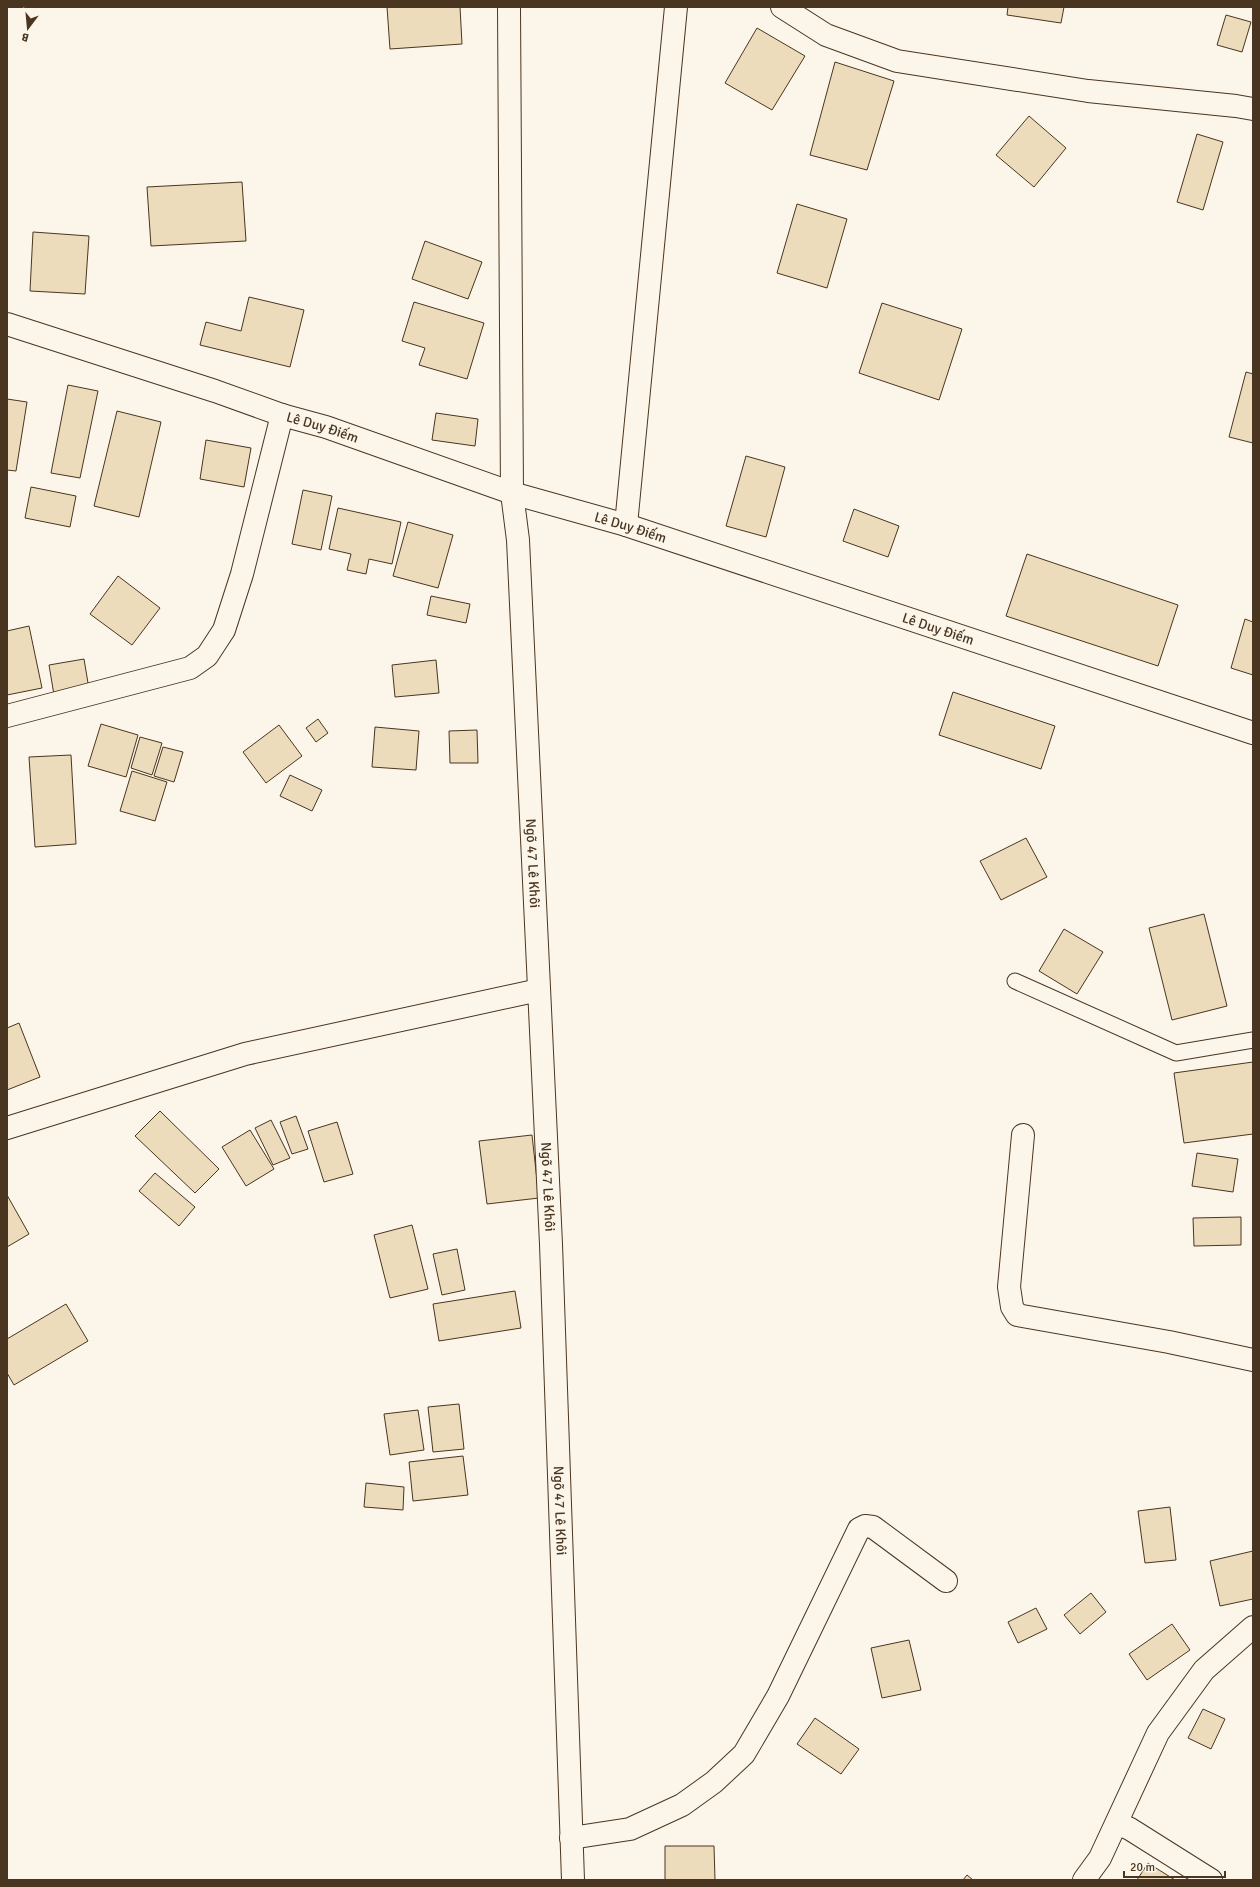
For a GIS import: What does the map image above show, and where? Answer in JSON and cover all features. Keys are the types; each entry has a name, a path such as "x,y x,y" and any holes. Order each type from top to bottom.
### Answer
{"street":[{"name":"Ngõ 47 Lê Khôi","path":"509,7 512,493 518,540 551,1244 573,1880"},
{"path":"626,525 676,7"},
{"path":"782,7 826,35 897,61 1088,91 1253,109"},
{"name":"Lê Duy Điếm","path":"7,324 215,391 282,415 326,427 512,493 626,525 1253,733"},
{"path":"7,716 190,668 207,656 224,630 242,574 282,415"},
{"path":"7,1128 245,1054 539,990"},
{"path":"1023,1135 1009,1287 1012,1307 1017,1315 1169,1342 1253,1360"},
{"path":"571,1838 630,1829 682,1805 714,1782 744,1754 778,1696 859,1529 865,1526 873,1528 946,1582"},
{"path":"1084,1880 1100,1858 1158,1734 1204,1670 1253,1627"},
{"path":"1117,1824 1130,1829 1211,1880"}],"lane":[{"path":"1015,981 1176,1053 1253,1040"}],"building":[{"path":"387,7 460,7 462,44 390,49"},
{"path":"1008,7 1064,7 1061,23 1007,15"},
{"path":"1226,15 1251,22 1242,52 1217,45"},
{"path":"757,28 805,56 772,110 725,83"},
{"path":"835,62 894,81 867,170 810,155"},
{"path":"1029,116 1066,148 1034,187 996,155"},
{"path":"1197,134 1223,142 1203,210 1177,202"},
{"path":"242,182 246,241 151,246 147,187"},
{"path":"797,204 847,219 827,288 777,273"},
{"path":"33,232 89,236 85,294 30,291"},
{"path":"425,241 482,262 468,299 412,279"},
{"path":"249,297 304,310 290,367 200,345 206,322 241,331"},
{"path":"414,302 484,323 467,379 419,365 425,348 402,341"},
{"path":"882,303 962,329 939,400 859,373"},
{"path":"1246,372 1253,374 1253,443 1229,437"},
{"path":"68,385 98,391 80,478 51,473"},
{"path":"7,399 27,402 16,471 7,470"},
{"path":"117,411 161,422 139,517 94,506"},
{"path":"436,413 478,419 475,446 432,440"},
{"path":"206,440 251,448 244,487 200,479"},
{"path":"746,456 785,467 766,537 726,526"},
{"path":"31,487 76,496 70,527 25,518"},
{"path":"303,490 332,496 321,550 292,544"},
{"path":"338,508 401,522 392,564 369,559 366,574 347,570 351,554 329,549"},
{"path":"854,509 899,526 888,557 843,541"},
{"path":"408,522 453,535 438,588 393,576"},
{"path":"1027,554 1178,605 1158,666 1006,616"},
{"path":"118,576 160,608 132,645 90,614"},
{"path":"431,596 470,604 466,623 427,615"},
{"path":"1245,619 1253,622 1253,675 1231,668"},
{"path":"29,626 42,688 7,695 7,631"},
{"path":"84,659 89,689 54,695 49,665"},
{"path":"436,660 439,693 395,697 392,665"},
{"path":"953,692 1055,726 1041,769 939,735"},
{"path":"318,719 328,733 316,742 306,728"},
{"path":"101,724 138,735 126,777 88,766"},
{"path":"279,725 302,756 266,783 243,752"},
{"path":"375,727 419,731 416,770 372,767"},
{"path":"477,730 478,763 450,763 449,731"},
{"path":"140,737 162,743 152,775 131,768"},
{"path":"163,747 183,752 174,782 154,776"},
{"path":"71,755 76,844 35,847 29,757"},
{"path":"132,771 167,782 155,821 120,811"},
{"path":"290,775 322,790 312,811 280,796"},
{"path":"1026,838 1047,877 1001,900 980,861"},
{"path":"1204,914 1227,1006 1172,1020 1149,928"},
{"path":"1064,929 1103,952 1077,994 1039,971"},
{"path":"19,1023 40,1077 7,1090 7,1028"},
{"path":"1253,1062 1253,1134 1184,1143 1174,1073"},
{"path":"160,1111 219,1169 195,1193 135,1136"},
{"path":"296,1116 308,1149 292,1154 280,1122"},
{"path":"271,1120 290,1158 273,1165 255,1128"},
{"path":"337,1122 353,1174 324,1182 308,1131"},
{"path":"250,1130 274,1169 246,1186 222,1147"},
{"path":"532,1135 539,1198 487,1204 479,1141"},
{"path":"1197,1153 1238,1159 1233,1192 1192,1186"},
{"path":"155,1173 195,1207 179,1226 139,1191"},
{"path":"7,1195 29,1234 7,1247"},
{"path":"1241,1217 1241,1245 1194,1246 1193,1218"},
{"path":"412,1225 428,1289 390,1298 374,1235"},
{"path":"457,1249 465,1290 442,1295 433,1254"},
{"path":"515,1291 521,1328 439,1341 433,1304"},
{"path":"66,1304 88,1341 14,1385 7,1373 7,1339"},
{"path":"459,1404 464,1449 433,1452 428,1407"},
{"path":"418,1410 424,1450 390,1455 384,1414"},
{"path":"463,1456 468,1495 413,1501 409,1462"},
{"path":"366,1483 404,1487 403,1510 364,1507"},
{"path":"1170,1507 1176,1560 1145,1563 1138,1511"},
{"path":"1253,1551 1253,1599 1220,1606 1210,1561"},
{"path":"1091,1593 1106,1612 1080,1634 1064,1615"},
{"path":"1036,1608 1047,1629 1018,1643 1008,1622"},
{"path":"1172,1624 1190,1650 1147,1680 1129,1654"},
{"path":"909,1640 921,1690 882,1698 871,1648"},
{"path":"1203,1709 1225,1719 1211,1749 1188,1738"},
{"path":"815,1718 859,1749 841,1774 797,1744"},
{"path":"665,1846 714,1846 715,1880 665,1880"},
{"path":"1148,1863 1175,1880 1137,1880"},
{"path":"967,1875 973,1880 963,1880"}]}
